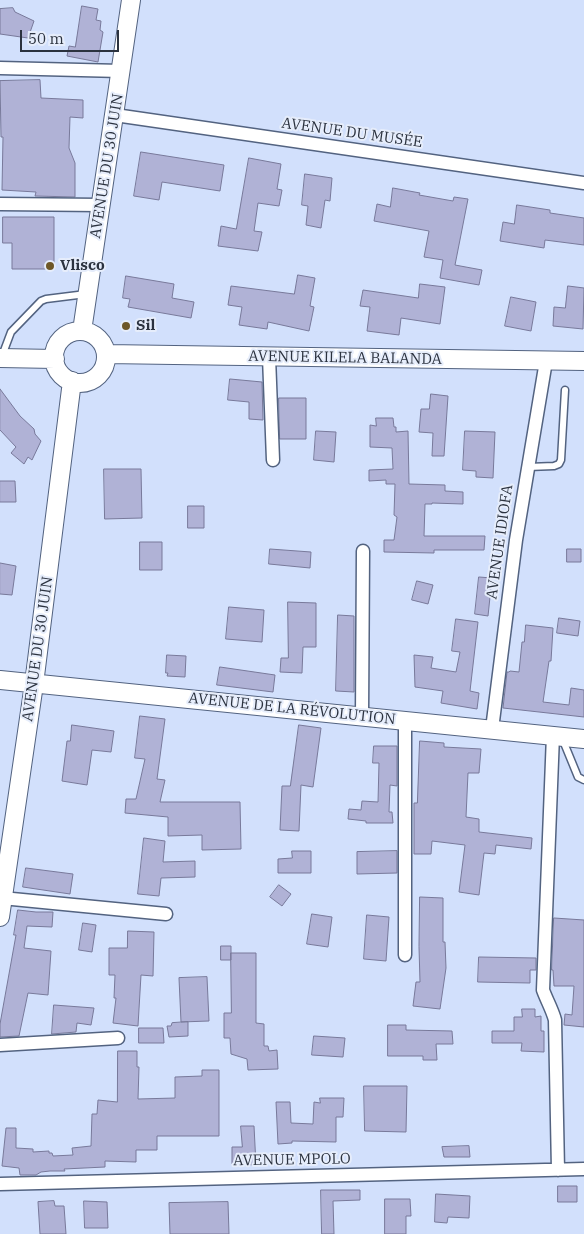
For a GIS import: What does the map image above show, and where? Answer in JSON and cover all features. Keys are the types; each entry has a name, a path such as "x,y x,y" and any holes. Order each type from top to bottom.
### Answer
{"street":[{"name":"AVENUE DU 30 JUIN","path":"82,331 131,0"},
{"path":"0,68 121,71"},
{"name":"AVENUE DU MUSÉE","path":"115,115 584,183"},
{"path":"0,204 101,205"},
{"path":"82,331 95,336 101,341 106,354 104,369 99,375 87,382 72,381 60,373 55,359 57,345 62,339 68,334 82,331"},
{"name":"AVENUE KILELA BALANDA","path":"106,354 584,361"},
{"path":"269,357 273,460"},
{"path":"1,358 55,359"},
{"name":"AVENUE IDIOFA","path":"492,729 516,540 546,361"},
{"name":"AVENUE DU 30 JUIN","path":"0,918 2,892 34,684 72,381"},
{"path":"362,716 363,551"},
{"name":"AVENUE DE LA RÉVOLUTION","path":"0,680 584,739"},
{"path":"405,720 405,955"},
{"path":"557,736 543,990 555,1020 558,1170"},
{"path":"2,892 166,914"},
{"path":"0,1046 118,1038"},
{"name":"AVENUE MPOLO","path":"0,1184 584,1170"}],"lane":[{"path":"1,358 11,332 42,301 87,294"},
{"path":"528,467 554,466 562,460 565,390"},
{"path":"557,736 578,777 584,780"}],"building":[{"path":"82,6 98,9 96,20 101,21 100,30 103,32 98,62 67,56 69,46 75,47"},
{"path":"13,8 15,12 34,21 28,38 0,34 0,9"},
{"path":"40,80 41,98 83,100 83,118 70,117 69,148 75,163 75,197 35,196 36,192 2,190 3,137 1,137 0,81"},
{"path":"141,152 224,165 220,191 162,182 159,200 134,196"},
{"path":"249,158 281,164 277,189 282,190 279,206 258,203 254,231 262,232 258,251 218,246 221,226 236,229"},
{"path":"305,174 332,178 330,201 325,200 321,228 306,225 308,206 302,205"},
{"path":"393,188 453,201 454,197 468,199 455,265 482,270 479,285 440,278 443,260 424,257 429,231 374,221 377,204 390,207"},
{"path":"517,205 550,210 550,213 584,218 584,245 545,240 544,248 500,241 503,222 514,224"},
{"path":"3,217 54,217 54,269 12,269 12,243 3,243"},
{"path":"298,275 315,278 310,306 314,307 309,331 268,322 267,329 239,325 242,307 228,305 231,286 294,294"},
{"path":"126,276 174,284 172,298 194,302 191,318 128,307 130,299 123,298"},
{"path":"420,284 445,287 440,324 401,318 399,335 367,331 370,307 360,306 363,290 418,298"},
{"path":"568,286 584,288 583,329 553,326 554,307 565,308"},
{"path":"511,297 536,302 531,331 505,326"},
{"path":"230,379 262,382 263,420 249,419 249,402 228,400"},
{"path":"0,389 20,416 34,429 35,434 41,441 32,460 28,457 24,464 11,453 16,447 0,430"},
{"path":"431,394 448,396 444,456 432,456 433,433 419,432 421,409 429,409"},
{"path":"279,398 306,398 306,439 280,439"},
{"path":"376,418 393,418 396,432 408,431 409,484 445,485 445,491 463,492 463,504 425,504 424,536 485,536 484,550 434,550 434,553 384,552 384,540 394,540 397,517 394,515 395,484 386,484 386,480 369,481 369,470 393,469 392,448 370,447 370,425 376,426"},
{"path":"316,431 336,432 334,462 314,460"},
{"path":"465,431 495,432 493,478 476,477 476,471 463,470"},
{"path":"104,469 141,469 142,518 105,519"},
{"path":"0,481 15,481 16,502 0,502"},
{"path":"188,506 204,506 204,528 188,528"},
{"path":"140,542 162,542 162,570 140,570"},
{"path":"270,549 311,552 310,568 269,564"},
{"path":"567,549 581,549 581,562 567,562"},
{"path":"0,563 16,566 12,595 0,594"},
{"path":"479,577 492,578 488,616 475,614"},
{"path":"417,581 433,585 428,604 412,600"},
{"path":"288,602 316,603 316,647 303,647 302,673 280,672 281,658 288,658"},
{"path":"229,607 264,610 262,642 226,639"},
{"path":"338,615 354,616 354,692 336,691"},
{"path":"559,618 580,621 578,636 557,633"},
{"path":"456,619 478,622 470,691 479,693 477,709 441,703 443,691 415,687 414,655 433,657 431,668 456,672 460,652 452,651"},
{"path":"526,625 553,628 551,661 549,661 543,702 569,705 571,688 584,690 584,717 503,708 507,672 519,672"},
{"path":"167,655 186,656 185,677 167,676"},
{"path":"220,667 275,675 273,692 217,685"},
{"path":"140,716 165,719 157,779 165,780 160,802 240,802 241,849 202,850 202,835 168,836 168,817 125,813 126,799 136,799 145,759 135,758"},
{"path":"72,725 114,731 111,752 92,750 87,785 62,781 67,741 70,741"},
{"path":"299,725 321,728 313,787 301,785 299,831 280,830 282,786 290,786"},
{"path":"420,741 444,743 444,747 481,749 479,773 468,773 466,817 479,819 479,832 532,838 531,849 496,845 495,854 484,853 479,895 459,892 465,845 432,841 431,854 414,854 414,803 417,803"},
{"path":"374,746 397,746 397,786 390,785 389,812 392,812 393,823 366,823 366,821 348,819 349,809 361,810 362,801 378,802 379,763 373,763"},
{"path":"144,838 165,841 163,862 195,861 195,877 161,878 159,896 138,894"},
{"path":"292,851 311,851 311,873 278,873 278,859 292,858"},
{"path":"397,851 397,873 357,874 357,852"},
{"path":"26,868 73,874 70,894 23,887"},
{"path":"279,885 291,894 282,906 270,897"},
{"path":"420,897 443,898 443,942 445,942 446,968 440,1009 413,1006 416,982 420,982"},
{"path":"18,910 53,912 52,927 27,926 24,948 51,951 48,995 28,993 19,1036 0,1037 0,1024 16,935 14,935"},
{"path":"312,914 332,917 328,947 307,944"},
{"path":"367,915 389,917 386,961 364,959"},
{"path":"554,918 584,920 584,1027 564,1025 565,1014 572,1015 574,986 554,986 552,970"},
{"path":"83,923 96,925 92,952 79,950"},
{"path":"128,931 154,932 153,976 141,975 138,1026 113,1023 116,998 114,998 115,975 109,975 109,948 127,948"},
{"path":"221,946 231,946 231,960 221,960"},
{"path":"231,953 256,953 256,1023 264,1024 264,1046 268,1046 269,1051 277,1050 278,1069 248,1070 247,1059 231,1054 230,1038 224,1038 224,1013 231,1013"},
{"path":"479,957 536,958 536,970 530,970 530,983 478,982"},
{"path":"207,977 209,1021 181,1022 179,978"},
{"path":"54,1005 94,1008 91,1025 77,1023 76,1032 52,1034"},
{"path":"522,1009 535,1009 535,1017 541,1016 541,1031 544,1031 544,1052 521,1051 522,1043 492,1043 492,1031 514,1031 514,1017 522,1017"},
{"path":"188,1022 188,1036 169,1037 167,1026 171,1026 172,1023"},
{"path":"388,1025 406,1025 406,1030 452,1031 453,1044 436,1044 437,1060 423,1060 423,1056 388,1056"},
{"path":"139,1028 163,1028 164,1043 139,1043"},
{"path":"314,1036 345,1038 343,1057 312,1055"},
{"path":"118,1051 137,1051 137,1067 139,1067 138,1099 175,1098 175,1077 202,1076 202,1070 219,1070 219,1136 157,1136 157,1150 136,1150 136,1162 105,1161 105,1167 64,1169 65,1171 20,1175 19,1168 2,1166 6,1128 16,1128 16,1148 33,1149 33,1152 49,1151 53,1156 73,1155 72,1148 91,1146 92,1114 97,1114 98,1100 117,1102"},
{"path":"364,1086 407,1086 406,1132 365,1131"},
{"path":"320,1098 344,1098 343,1117 336,1117 336,1142 292,1141 292,1143 278,1144 276,1102 290,1102 291,1123 313,1124 314,1102 320,1103"},
{"path":"241,1126 254,1126 256,1165 232,1164 232,1147 242,1147"},
{"path":"469,1146 470,1157 444,1157 442,1147"},
{"path":"558,1186 577,1186 577,1202 558,1202"},
{"path":"321,1190 360,1190 360,1200 333,1201 334,1234 322,1234"},
{"path":"436,1194 470,1196 469,1218 448,1217 447,1223 435,1222"},
{"path":"385,1199 410,1199 411,1216 406,1216 406,1234 385,1234"},
{"path":"54,1201 55,1206 64,1206 66,1234 40,1234 38,1202"},
{"path":"84,1201 107,1202 108,1228 85,1228"},
{"path":"228,1202 229,1234 170,1234 169,1203"}],"place":[{"name":"Vlisco","path":"50,266"},
{"name":"Sil","path":"126,326"}]}
